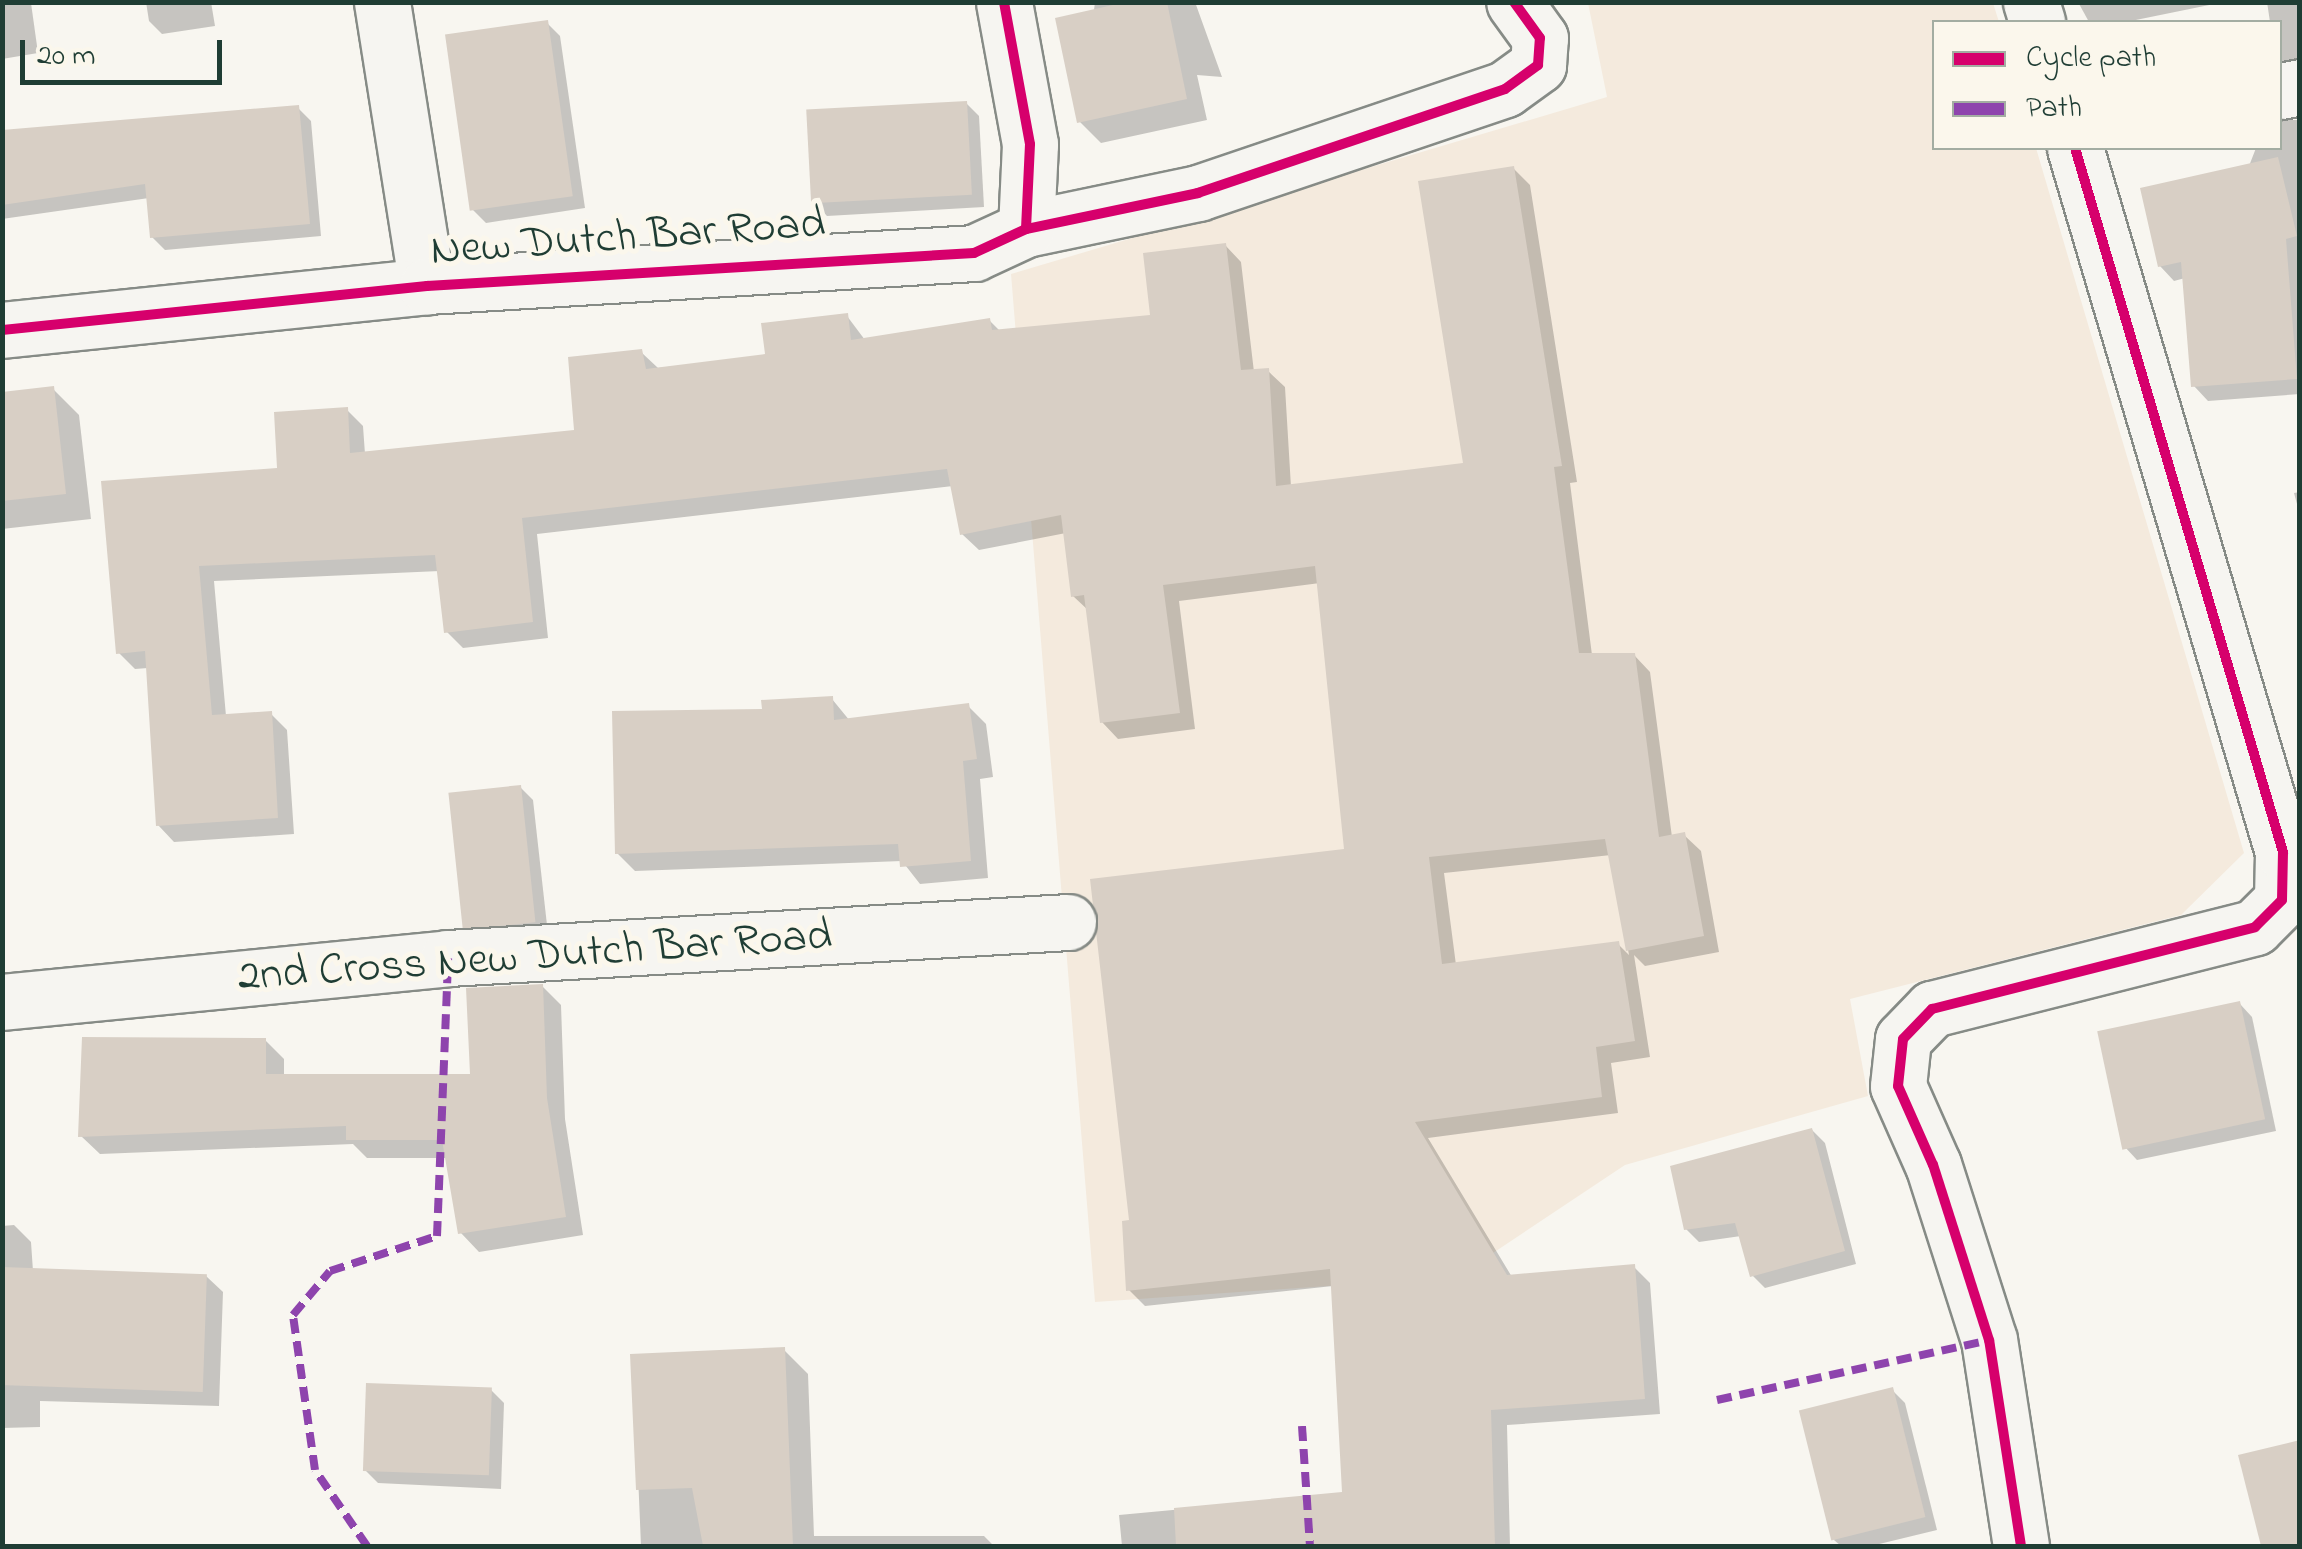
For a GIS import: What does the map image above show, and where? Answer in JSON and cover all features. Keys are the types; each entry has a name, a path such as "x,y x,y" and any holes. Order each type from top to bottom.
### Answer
{"street":[{"path":"382,2 427,286"},
{"path":"1004,2 1030,144 1026,229"},
{"name":"New Dutch Bar Road","path":"2,330 427,286 974,253 1026,229 1198,194 1505,89 1538,65 1540,38 1514,2"},
{"path":"2020,1546 1989,1340 1933,1164 1898,1086 1903,1039 1932,1009 2255,927 2282,900 2283,852 2076,150"},
{"name":"2nd Cross New Dutch Bar Road","path":"2,1002 448,958 1068,922"}],"shaded area":[{"path":"1588,3 1993,3 1998,20 1932,20 1932,150 2037,150 2244,853 2181,915 1850,999 1868,1096 1625,1165 1457,1277 1095,1302 1011,274 1607,97"}],"building":[{"path":"1126,2 1167,2 1187,99 1077,123 1055,18"},
{"path":"548,20 573,196 470,211 445,34"},
{"path":"967,101 972,195 811,203 806,109"},
{"path":"299,105 310,224 150,238 145,184 2,205 2,130"},
{"path":"2278,157 2297,236 2286,239 2297,379 2191,387 2181,262 2158,267 2140,188"},
{"path":"1514,166 1562,466 1554,467 1579,653 1635,653 1659,837 1685,832 1704,936 1626,951 1605,839 1429,857 1442,964 1619,941 1635,1041 1596,1047 1602,1097 1415,1122 1507,1275 1635,1264 1645,1399 1491,1410 1495,1546 1176,1546 1174,1508 1342,1492 1330,1269 1126,1291 1122,1221 1129,1220 1090,879 1344,849 1315,566 1163,585 1180,713 1100,723 1084,595 1071,597 1061,515 960,535 947,469 522,518 533,622 444,633 435,555 199,566 212,715 272,711 278,818 156,826 145,651 116,654 101,481 277,468 274,412 348,407 350,453 574,430 568,357 642,349 646,369 765,354 761,323 848,313 851,340 990,318 992,330 1150,315 1143,253 1226,243 1241,370 1269,368 1276,486 1463,463 1418,181"},
{"path":"54,386 66,494 2,501 2,392"},
{"path":"833,696 834,720 969,703 977,759 963,761 971,861 900,867 898,844 615,854 612,711 762,709 761,700"},
{"path":"521,785 535,922 463,930 448,793"},
{"path":"543,984 547,1098 566,1217 458,1234 442,1140 346,1140 346,1126 78,1137 82,1037 266,1038 266,1074 470,1074 466,988"},
{"path":"2240,1001 2265,1119 2122,1150 2097,1031"},
{"path":"1812,1128 1845,1251 1750,1277 1735,1223 1684,1230 1670,1166"},
{"path":"2,1267 207,1274 203,1392 2,1385"},
{"path":"785,1347 793,1546 703,1546 692,1488 636,1490 630,1354"},
{"path":"366,1383 492,1387 489,1475 363,1471"},
{"path":"1893,1387 1925,1517 1831,1540 1799,1410"},
{"path":"2300,1440 2300,1546 2261,1546 2238,1455"}],"marked path":[{"path":"367,1546 315,1470 293,1315 330,1271 437,1236 448,958"},
{"path":"1717,1400 1989,1340"},
{"path":"1302,1426 1310,1546"}],"cycle path":[{"path":"2,330 427,286 974,253 1026,229 1030,144 1004,2"},
{"path":"1026,229 1198,193 1505,89 1538,65 1540,38 1514,2"},
{"path":"2021,1546 1989,1340 1933,1165 1898,1086 1903,1039 1932,1009 2255,927 2282,900 2283,852 2076,150"}]}
